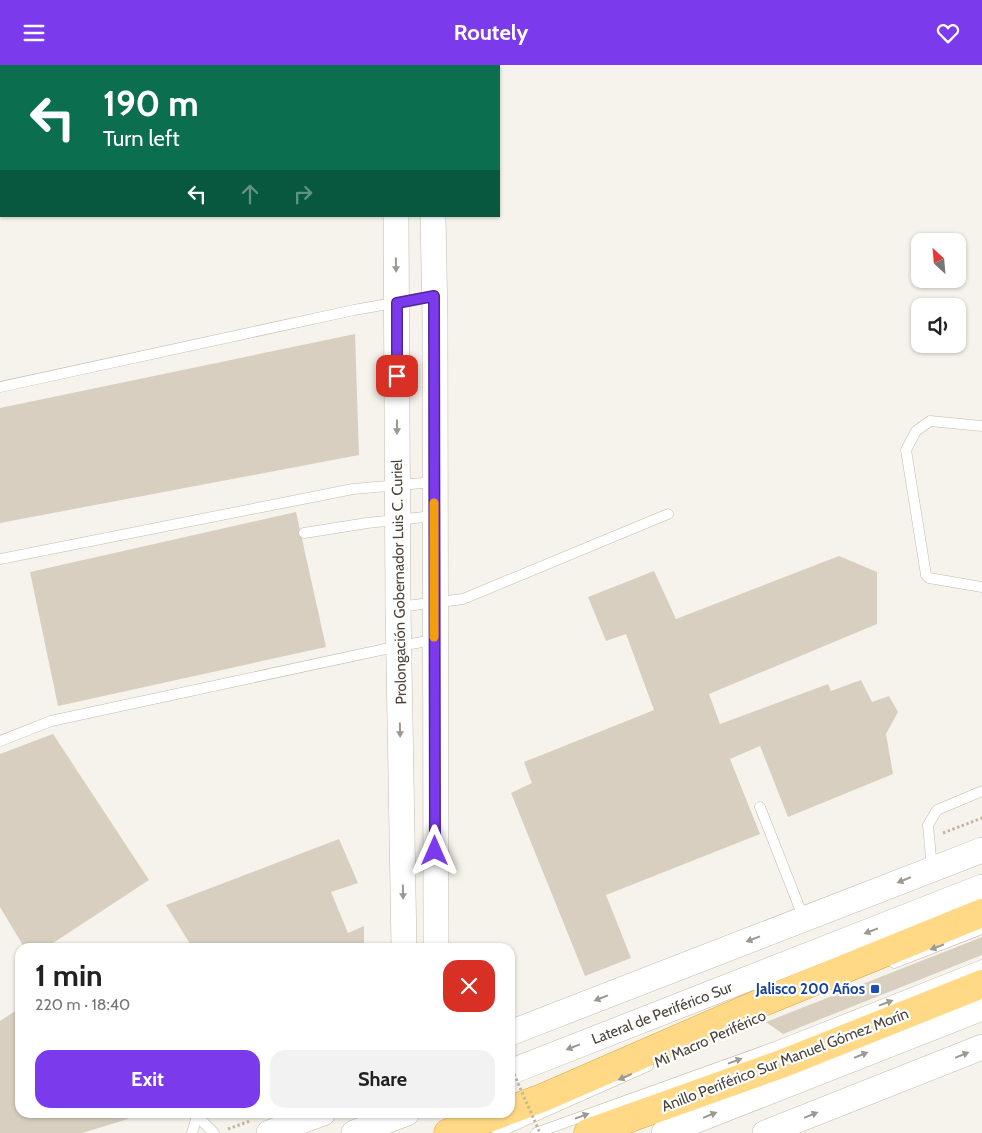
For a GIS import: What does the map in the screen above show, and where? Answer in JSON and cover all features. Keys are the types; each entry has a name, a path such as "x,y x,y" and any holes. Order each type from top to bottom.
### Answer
{"highway":[{"path":"515,1108 758,1004 982,913"},
{"name":"Anillo Periférico Sur Manuel Gómez Morín","path":"588,1133 784,1063 982,984"},
{"path":"448,1133 488,1118"}],"street":[{"name":"Prolongación Gobernador Luis C. Curiel","path":"396,217 398,607 404,943"},
{"path":"433,217 436,943"},
{"path":"515,1031 982,850"},
{"name":"Lateral de Periférico Sur","path":"515,1070 982,887"},
{"path":"664,1133 982,1008"},
{"path":"765,1133 982,1047"},
{"path":"262,1126 300,1118"},
{"path":"354,1133 394,1118"}],"lane":[{"path":"0,387 354,310 434,296"},
{"path":"982,426 930,421 916,431 906,449 926,575 929,578 982,587"},
{"path":"0,559 353,489 434,482"},
{"path":"398,607 463,599 668,514"},
{"path":"304,533 434,516"},
{"path":"0,741 51,721 434,640"},
{"path":"932,869 928,825 937,810 982,791"},
{"path":"760,807 804,919"},
{"path":"880,969 982,929"},
{"name":"Mi Macro Periférico","path":"538,1133 774,1047 982,965"},
{"name":"Mi Macro Periférico","path":"497,1133 660,1061"},
{"path":"192,1133 196,1118"},
{"path":"202,1118 218,1132"}],"path":[{"path":"515,1077 538,1133"},
{"path":"218,1132 262,1126"}],"building":[{"path":"355,334 359,455 0,523 0,408"},
{"path":"296,512 326,647 58,706 30,572"},
{"path":"839,556 877,572 877,624 709,694 720,724 828,684 831,691 861,680 872,702 889,696 898,712 886,734 893,774 788,817 760,746 730,759 760,834 606,895 631,958 585,976 511,793 532,783 524,762 654,710 626,634 606,641 588,597 654,571 676,619"},
{"path":"53,734 149,880 53,943 22,943 0,907 0,754"},
{"path":"339,839 358,883 331,892 348,933 364,926 364,943 190,943 166,905"},
{"name":"Jalisco 200 Años","path":"982,937 982,955 783,1034 766,1022"},
{"path":"15,1011 15,1118 128,1119 82,1133 0,1133 0,1021"}],"slow traffic":[{"path":"434,503 434,637"}],"place":[{"name":"Jalisco 200 Años","path":"875,989"}],"route":[{"path":"397,376 397,303 434,296 435,851"}]}
